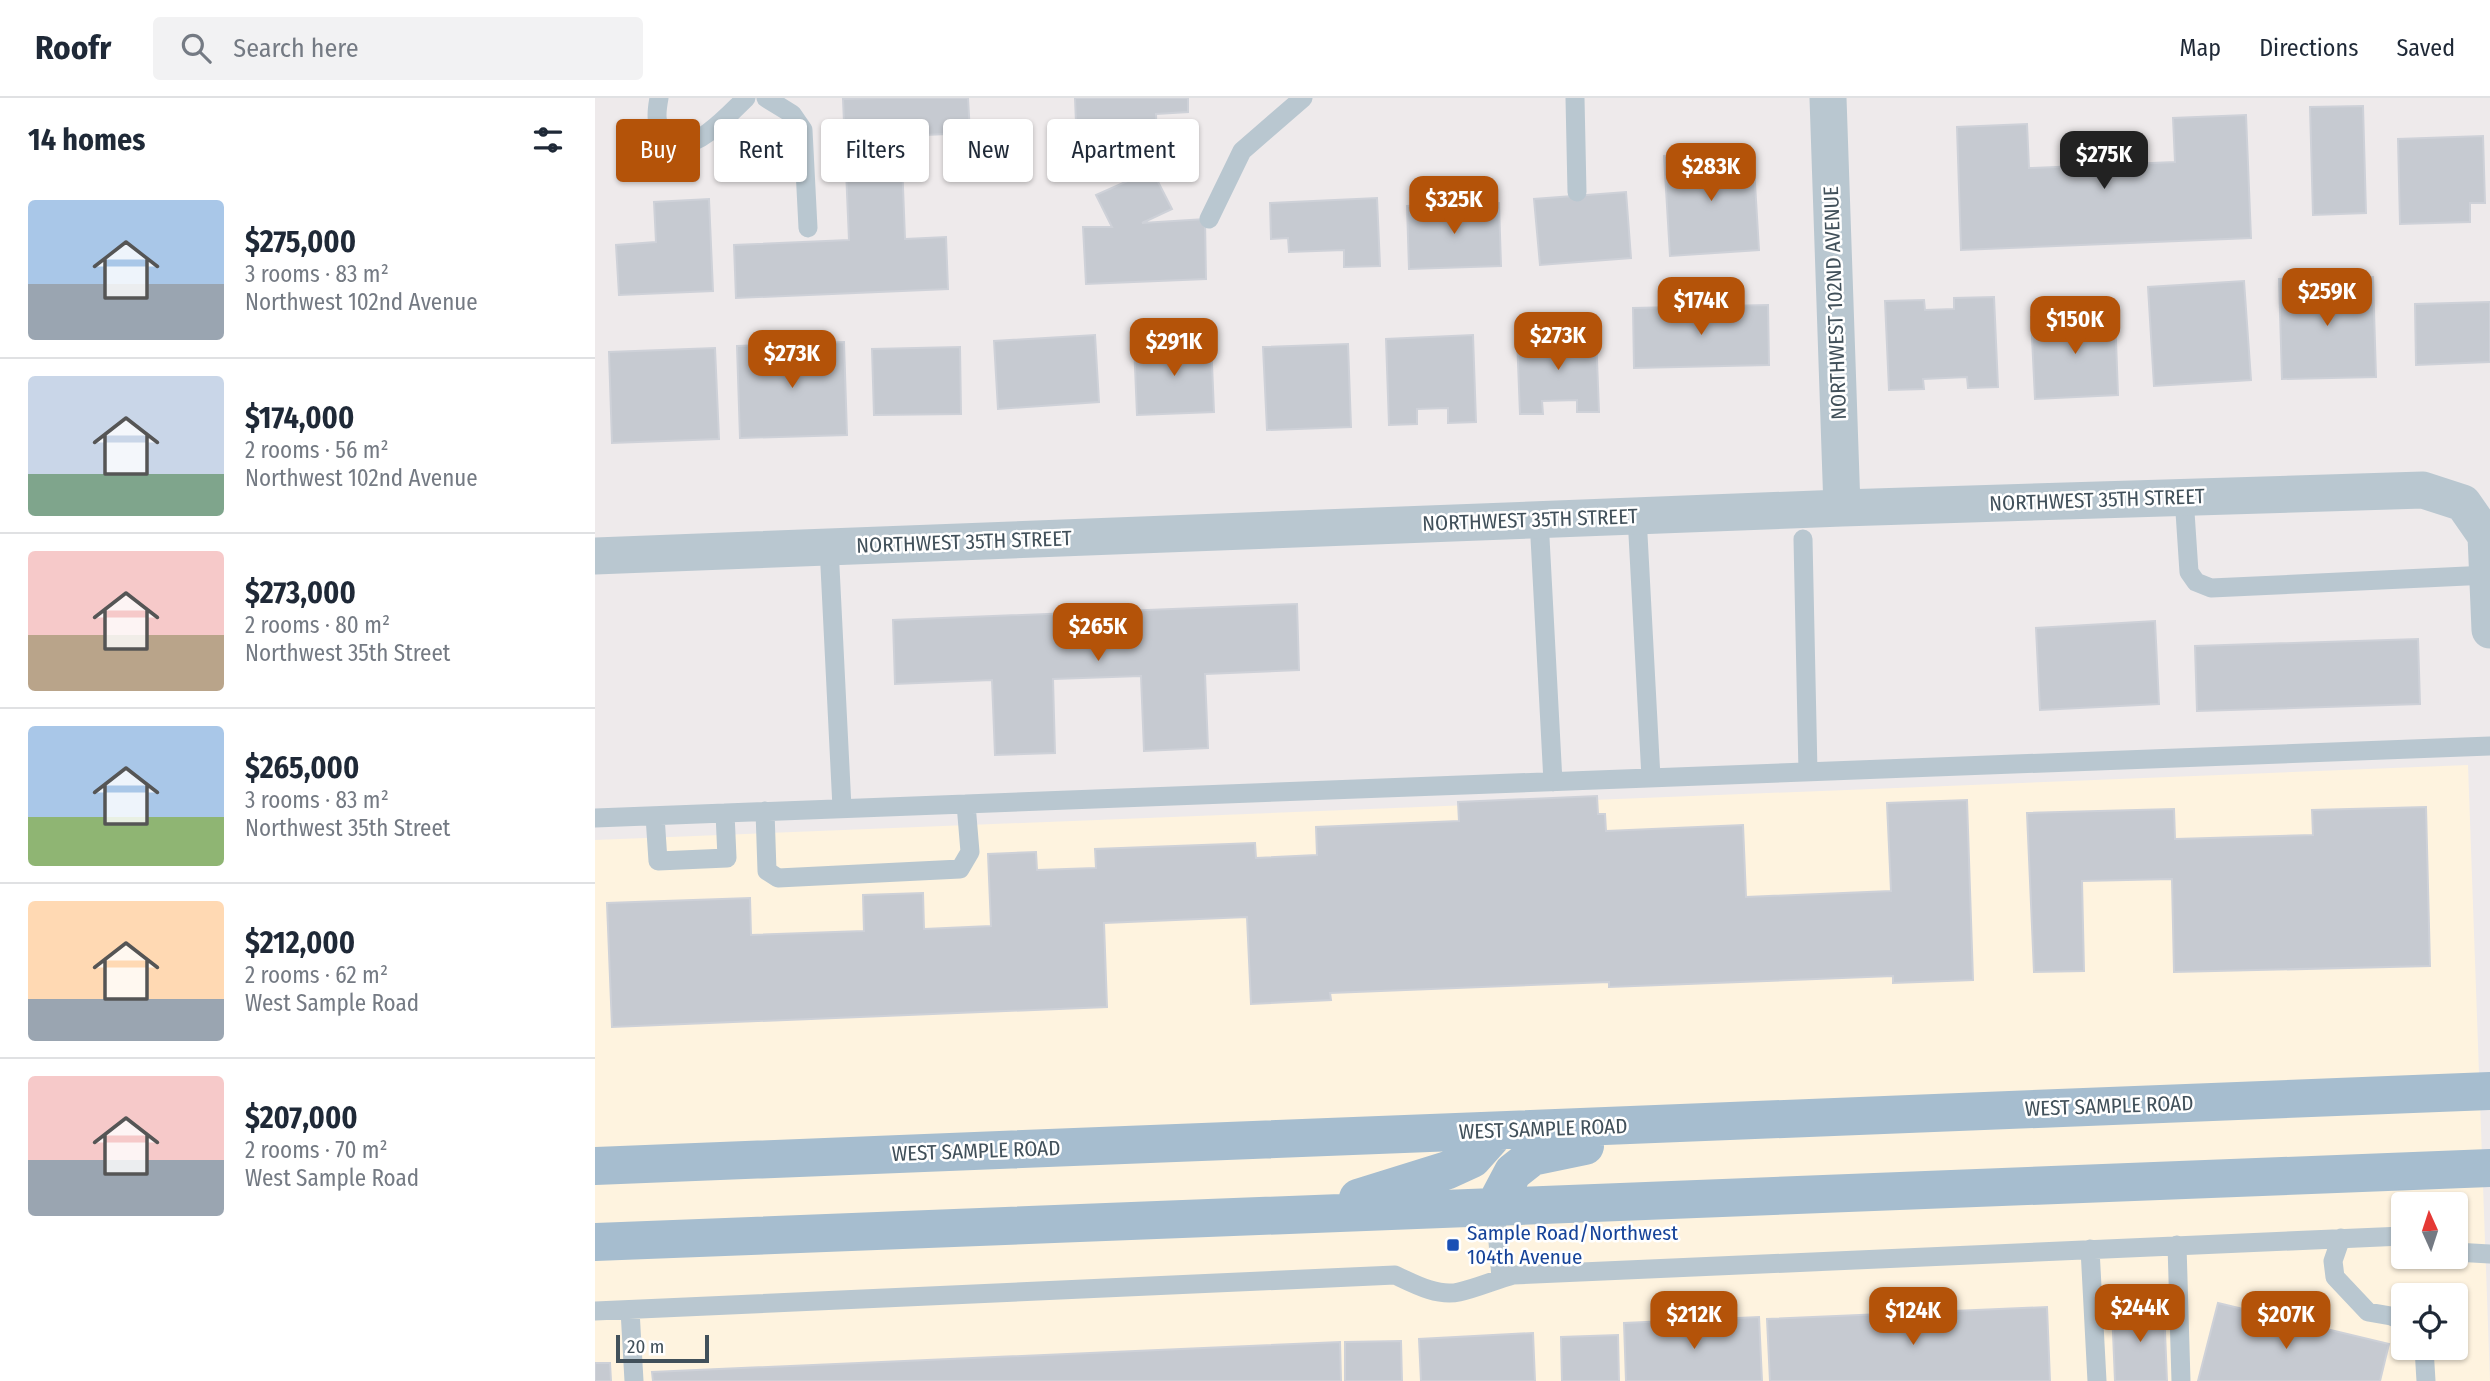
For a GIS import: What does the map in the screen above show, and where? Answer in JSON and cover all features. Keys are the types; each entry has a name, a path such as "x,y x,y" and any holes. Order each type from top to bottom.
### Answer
{"main road":[{"name":"WEST SAMPLE ROAD","path":"595,1166 2490,1091"},
{"path":"1496,1206 1513,1172 1532,1157 1707,1123"},
{"path":"1309,1213 1448,1170 1472,1159 1497,1130"},
{"path":"595,1242 2490,1168"}],"street":[{"name":"NORTHWEST 102ND AVENUE","path":"1828,98 1842,508"},
{"name":"NORTHWEST 35TH STREET","path":"595,556 1842,508 2423,490 2463,503 2486,536 2488,576"},
{"path":"2488,576 2490,630"},
{"path":"595,1175 660,1164"}],"lane":[{"path":"659,98 656,117 661,132 680,144 695,142 746,98"},
{"path":"766,98 792,114 803,130 808,228"},
{"path":"1209,219 1242,151 1303,98"},
{"path":"1575,98 1577,192"},
{"path":"2184,497 2189,572 2196,582 2211,588 2488,576"},
{"path":"1637,516 1651,778"},
{"path":"1539,520 1553,782"},
{"path":"1803,539 1808,772"},
{"path":"829,547 842,808"},
{"path":"595,818 2490,746"},
{"path":"765,811 767,871 778,878 960,869 970,852 966,804"},
{"path":"655,816 658,860 727,858 725,813"},
{"path":"1496,1206 1501,1278"},
{"path":"595,1311 1395,1275 1417,1286 1458,1293 1513,1275 2391,1236"},
{"path":"2341,1238 2333,1261 2335,1277 2368,1312 2391,1316"},
{"path":"2177,1245 2181,1381"},
{"path":"2090,1249 2097,1381"},
{"path":"2468,1253 2490,1254"},
{"path":"630,1310 634,1381"},
{"path":"2424,1360 2425,1381"}],"shaded area":[{"path":"2468,765 2490,1381 595,1381 595,840"}],"building":[{"path":"968,98 969,119 943,119 943,134 929,135 929,119 844,119 843,99"},
{"path":"1075,98 1188,98 1188,112 1156,114 1156,119 1076,119"},
{"path":"2363,106 2366,213 2313,215 2310,107"},
{"path":"2246,115 2251,238 1961,250 1957,127 2027,124 2029,168 2175,162 2173,118"},
{"path":"2483,136 2485,203 2470,203 2470,222 2400,224 2398,139"},
{"path":"1753,150 1759,250 1670,256 1664,156"},
{"path":"847,182 903,182 905,239 946,237 948,289 736,298 734,245 849,240"},
{"path":"1125,182 1158,182 1172,209 1142,223 1205,219 1206,279 1086,284 1083,227 1112,227 1096,195"},
{"path":"1626,192 1631,258 1540,265 1534,199"},
{"path":"1377,198 1380,266 1344,267 1344,250 1289,252 1288,238 1271,239 1270,203"},
{"path":"709,199 713,291 619,295 616,245 656,242 654,202"},
{"path":"1499,203 1501,266 1409,269 1407,206"},
{"path":"2373,277 2376,377 2282,379 2279,279"},
{"path":"2244,281 2251,380 2154,386 2148,287"},
{"path":"1994,297 1998,387 1968,388 1967,377 1923,379 1924,389 1889,390 1885,301 1924,300 1925,310 1954,309 1954,298"},
{"path":"2490,302 2490,362 2416,365 2415,304"},
{"path":"1768,305 1769,365 1634,368 1633,308"},
{"path":"2115,313 2118,395 2035,399 2031,317"},
{"path":"1596,334 1599,412 1577,412 1577,400 1542,401 1543,414 1520,414 1517,337"},
{"path":"1095,335 1099,402 998,409 994,341"},
{"path":"1473,335 1476,422 1448,423 1448,408 1417,409 1417,424 1389,425 1386,339"},
{"path":"1211,340 1214,412 1137,415 1134,343"},
{"path":"844,342 847,435 740,438 737,346"},
{"path":"1348,344 1351,427 1267,430 1263,347"},
{"path":"960,347 961,414 874,415 872,349"},
{"path":"715,348 719,439 612,443 609,352"},
{"path":"1297,604 1299,670 1205,674 1208,748 1144,751 1141,676 1053,679 1055,753 995,755 992,680 895,684 893,620"},
{"path":"2155,621 2159,704 2040,710 2036,628"},
{"path":"2418,639 2420,704 2197,711 2195,646"},
{"path":"1597,796 1598,814 1605,814 1606,831 1743,825 1746,897 1891,891 1887,803 1967,800 1973,980 1893,983 1893,976 1609,987 1609,982 1330,993 1331,1000 1251,1004 1247,917 1104,923 1107,1007 612,1027 607,903 750,898 751,935 864,931 863,895 923,893 924,929 991,926 988,854 1036,852 1037,870 1096,868 1095,849 1255,843 1256,858 1317,855 1316,827 1459,821 1458,802"},
{"path":"2426,807 2430,966 2174,972 2172,879 2082,881 2084,971 2034,972 2027,813 2174,809 2175,839 2313,835 2312,810"},
{"path":"2218,1303 2389,1344 2380,1381 2198,1381"},
{"path":"2047,1307 2050,1381 1770,1381 1767,1319"},
{"path":"2164,1307 2167,1381 2115,1381 2112,1309"},
{"path":"1759,1317 1762,1381 1626,1381 1624,1323"},
{"path":"1533,1333 1535,1381 1421,1381 1419,1339"},
{"path":"1618,1335 1619,1381 1562,1381 1561,1337"},
{"path":"1401,1341 1402,1381 1345,1381 1345,1342"},
{"path":"1340,1342 1341,1381 653,1381 652,1372"},
{"path":"595,1363 610,1363 611,1381 595,1381"}],"place":[{"name":"Sample Road/Northwest 104th Avenue","path":"1453,1245"}]}
